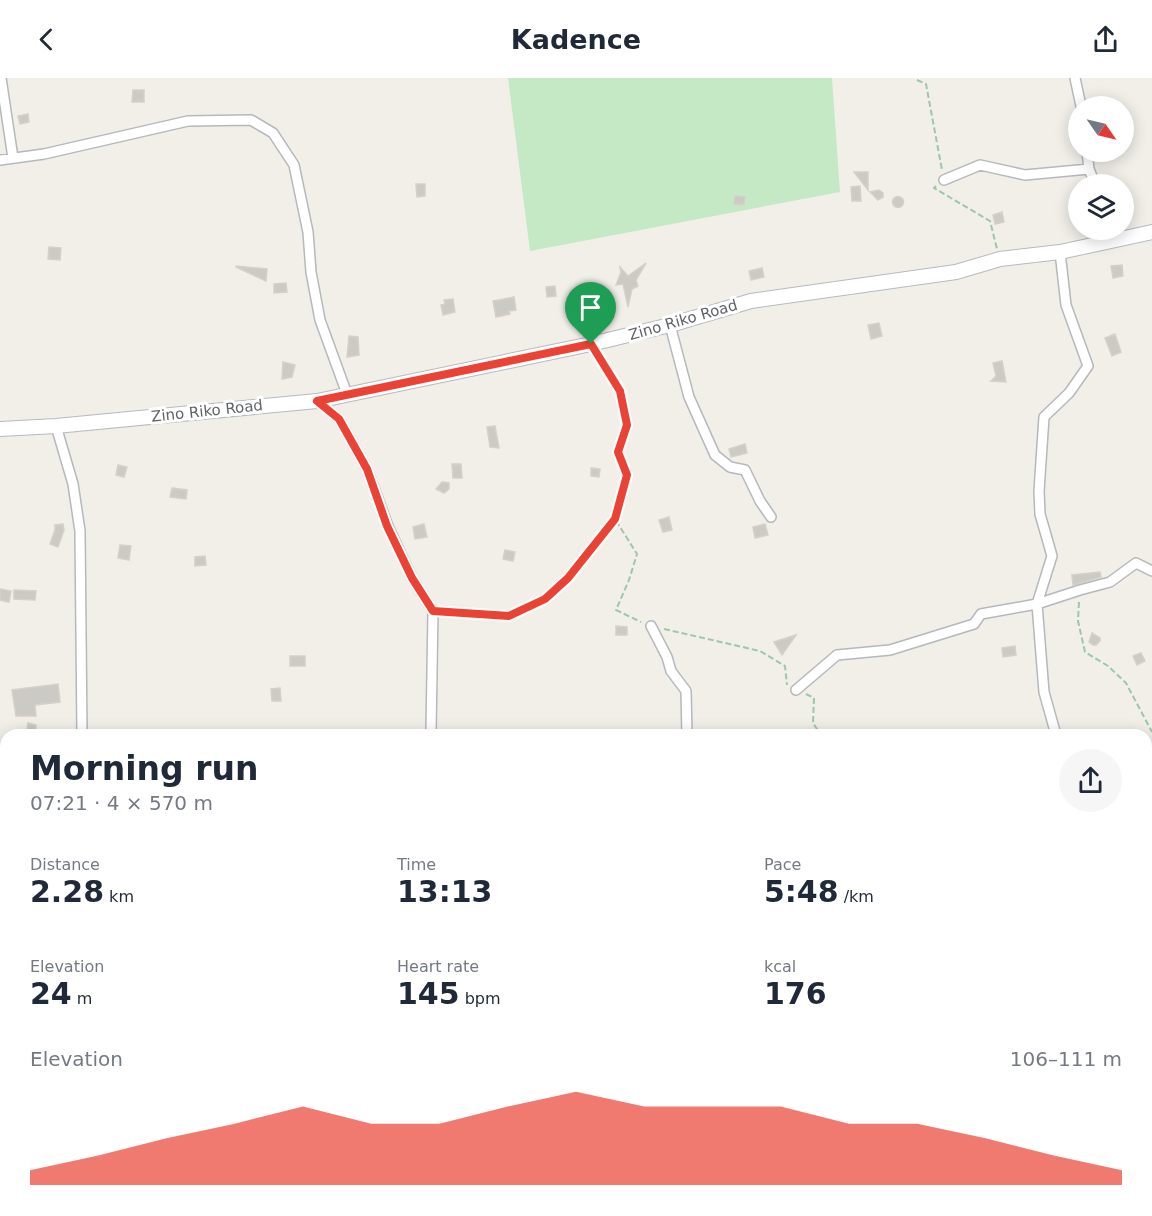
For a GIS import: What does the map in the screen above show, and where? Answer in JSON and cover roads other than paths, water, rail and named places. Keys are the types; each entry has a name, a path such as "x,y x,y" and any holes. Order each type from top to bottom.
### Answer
{"street":[{"path":"2,78 14,158"},
{"path":"1075,78 1080,96"},
{"path":"0,160 44,154 188,121 251,120 273,133 294,165 308,232 311,272 320,320 347,394"},
{"path":"1088,162 1091,174"},
{"path":"944,180 980,165 1025,175 1089,169"},
{"name":"Zino Riko Road","path":"1134,233 1152,232"},
{"name":"Zino Riko Road","path":"0,429 56,426 317,401 591,344 670,325 751,301 956,272 1000,259 1060,252 1097,240"},
{"path":"1054,729 1044,692 1037,604 1052,556 1040,514 1039,491 1044,417 1069,393 1088,366 1066,305 1060,252"},
{"path":"670,325 689,397 715,455 730,467 745,470 760,501 771,517"},
{"path":"317,401 339,419 367,469 387,526 412,578 433,611 431,729"},
{"path":"56,426 73,484 80,531 82,729"},
{"path":"796,690 837,655 890,650 974,624 981,614 1037,604 1110,582 1136,563 1152,571"},
{"path":"651,626 667,657 671,671 686,691 687,729"}]}
